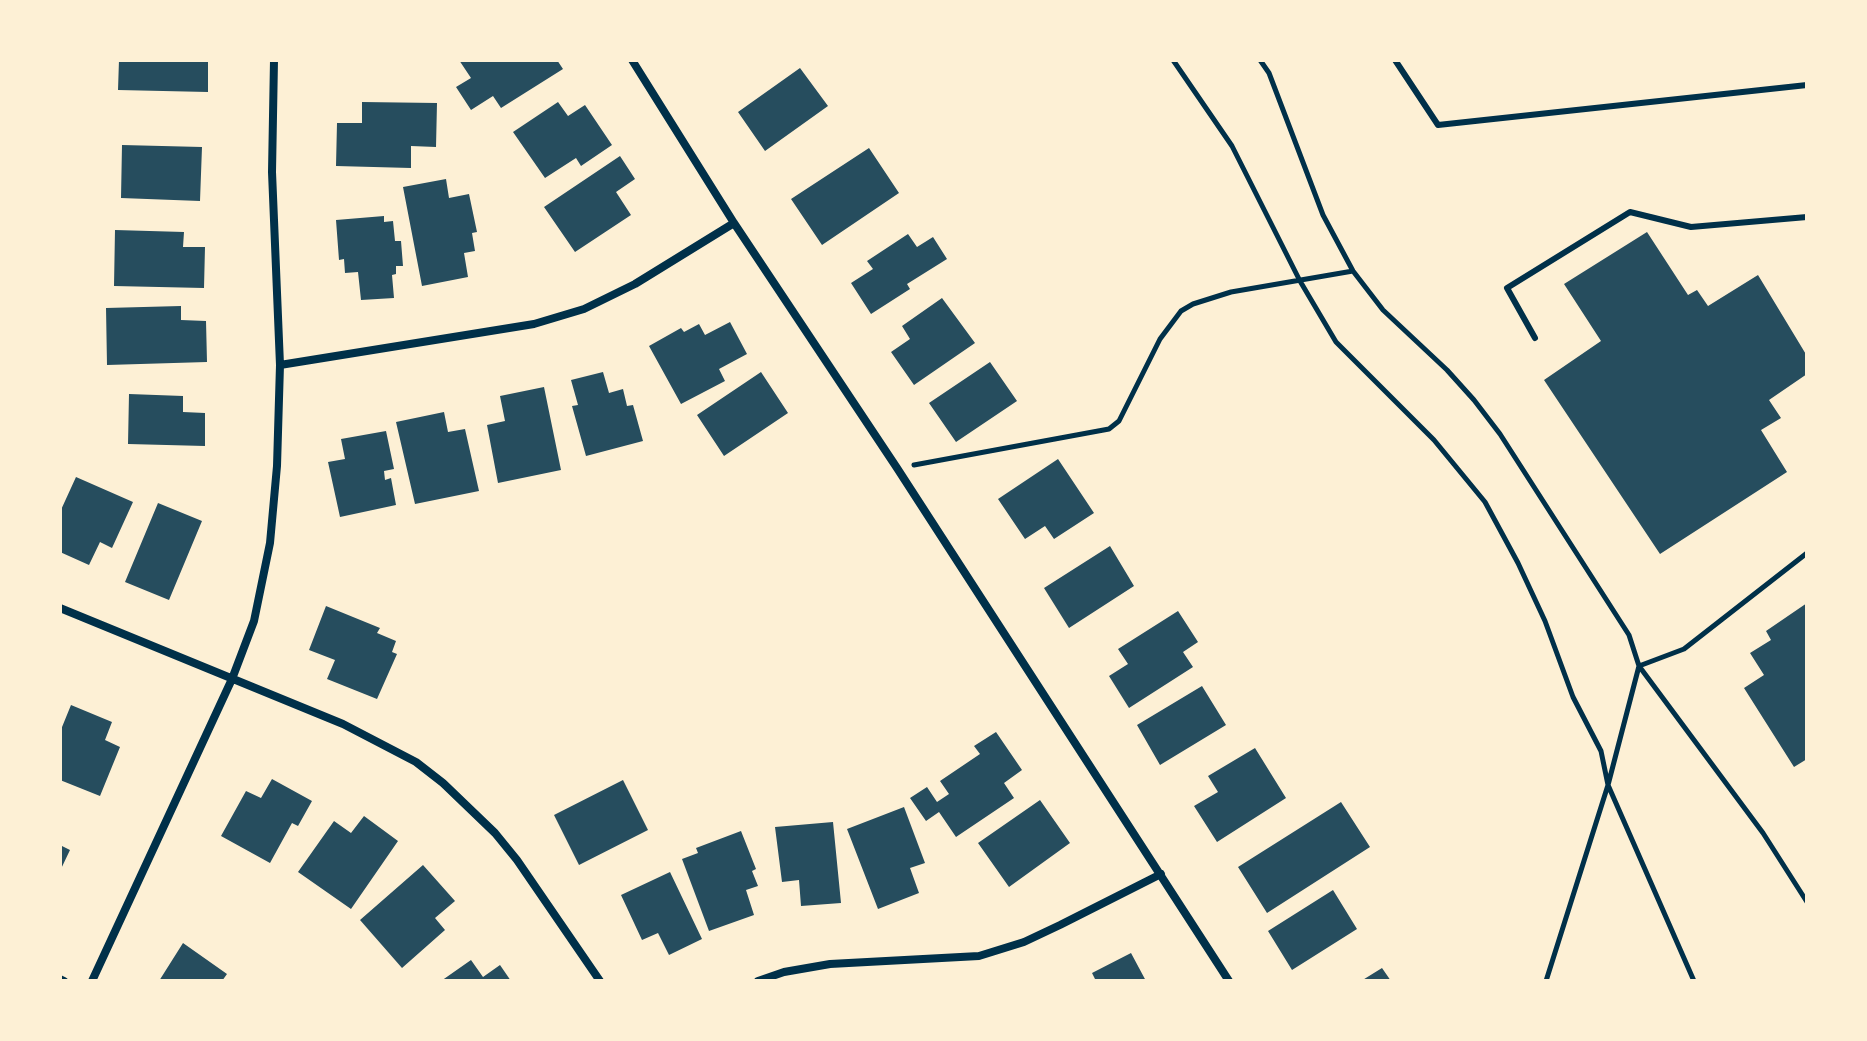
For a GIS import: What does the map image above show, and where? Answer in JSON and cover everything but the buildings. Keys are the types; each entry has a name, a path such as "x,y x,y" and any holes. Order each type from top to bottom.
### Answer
{"street":[{"path":"92,981 232,679 254,621 270,543 277,466 280,365 272,172 274,60"},
{"path":"632,60 734,223 897,468 1229,981"},
{"path":"280,365 520,326 584,309 635,284 734,223"},
{"path":"60,608 372,738 416,762 473,810 517,860 600,981"},
{"path":"758,981 784,972 830,964 979,956 1048,931 1161,874"}],"lane":[{"path":"1395,60 1438,125 1807,85"},
{"path":"1535,338 1507,288 1630,212 1691,227 1807,217"}],"path":[{"path":"1173,60 1232,146 1300,281 1336,342 1434,440 1485,502 1545,621 1573,697 1601,751 1608,785 1694,981"},
{"path":"1260,60 1269,73 1323,215 1353,271 1383,310 1465,390 1500,434 1629,635 1639,666 1763,833 1807,902"},
{"path":"897,468 1109,429 1119,421 1160,339 1181,311 1231,292 1353,271"},
{"path":"1639,666 1684,649 1807,553"},
{"path":"1546,981 1608,785 1639,666"}]}
